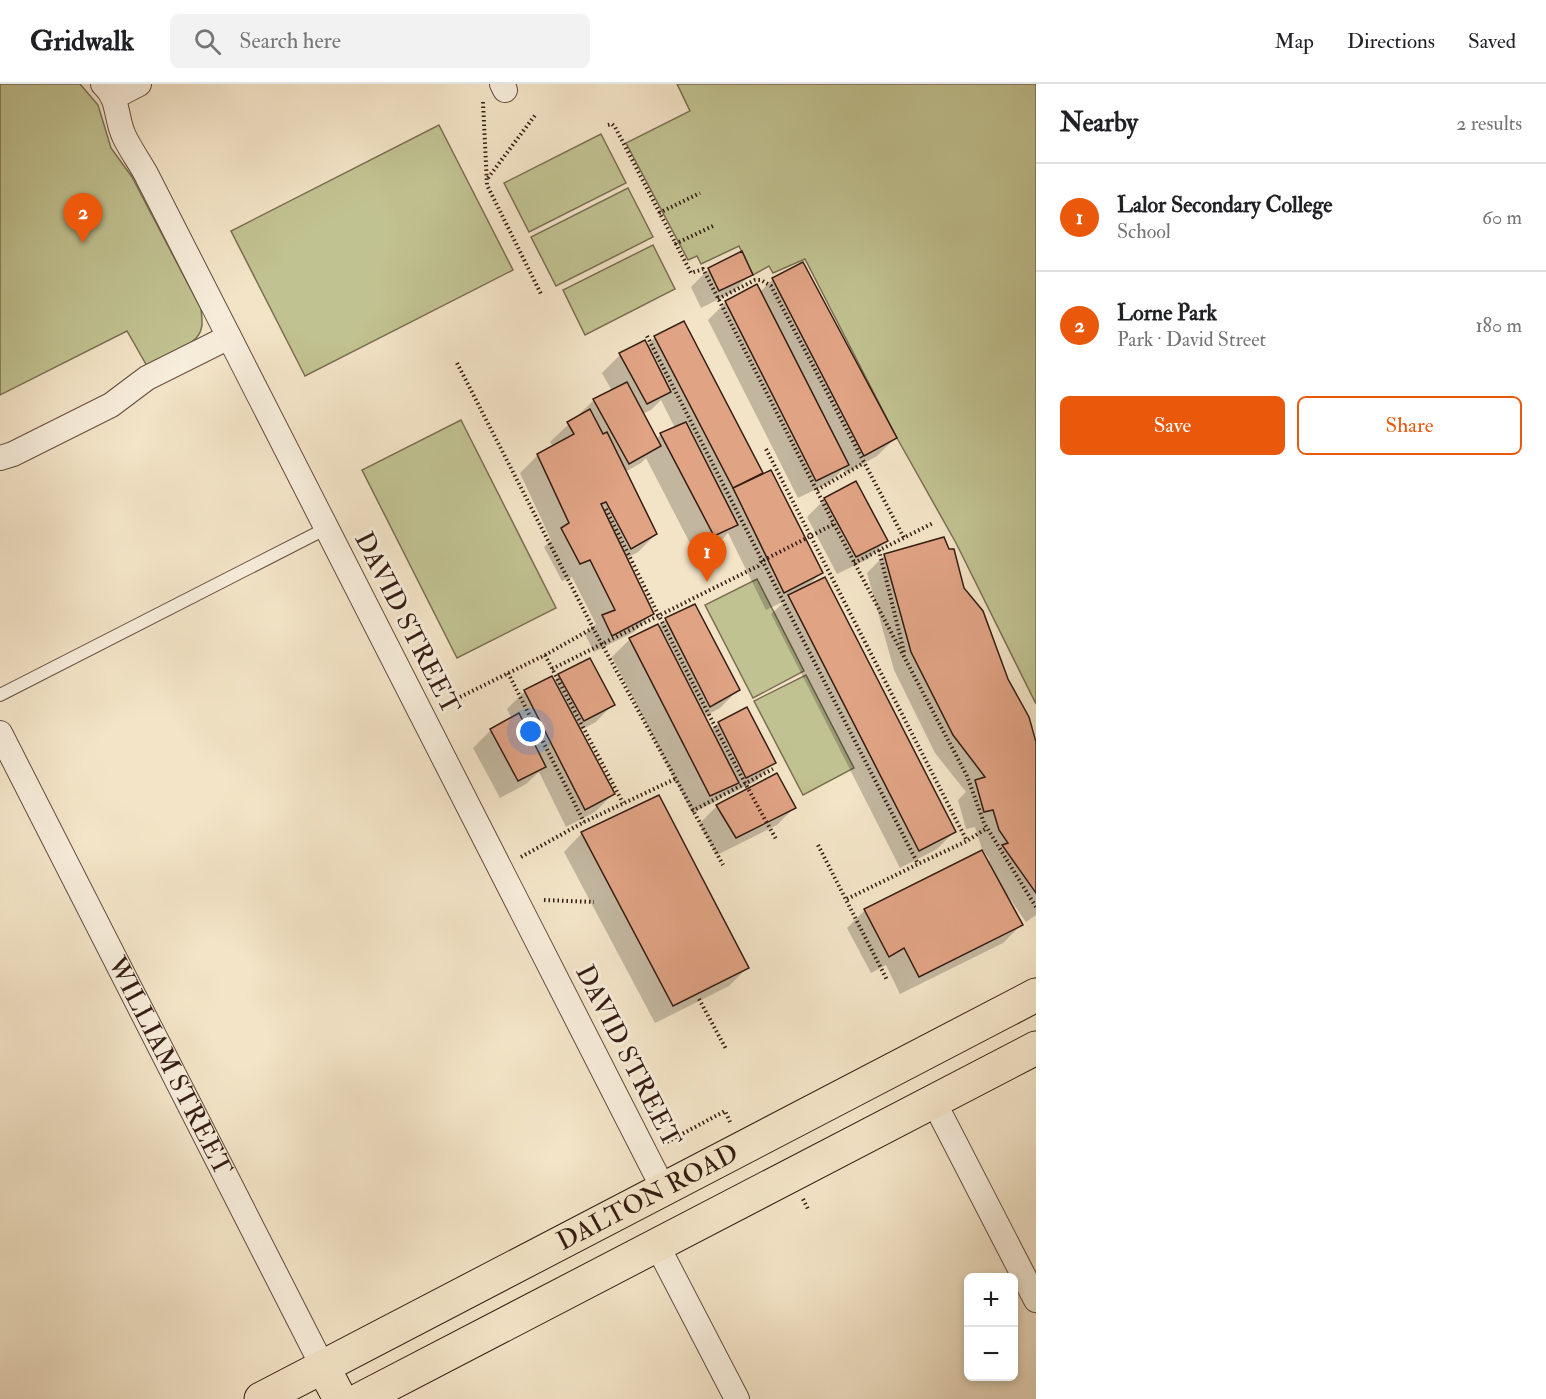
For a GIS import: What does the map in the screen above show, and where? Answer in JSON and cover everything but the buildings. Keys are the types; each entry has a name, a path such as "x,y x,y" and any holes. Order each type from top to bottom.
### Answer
{"main road":[{"name":"DALTON ROAD","path":"261,1399 1036,995"},
{"name":"DALTON ROAD","path":"361,1399 1036,1048"},
{"path":"912,1060 934,1102"},
{"name":"WILLIAM STREET","path":"324,1366 340,1399"}],"street":[{"path":"108,90 139,84"},
{"name":"DAVID STREET","path":"108,90 117,107 124,136 146,174 663,1188"},
{"path":"0,458 14,454 111,405 147,378 229,337"},
{"name":"WILLIAM STREET","path":"0,733 324,1366"},
{"path":"934,1102 1036,1300"},
{"path":"657,1245 737,1399"}],"lane":[{"path":"0,695 327,528"}],"path":[{"path":"483,102 487,185 542,296"},
{"path":"487,179 536,114"},
{"path":"608,124 612,124 615,128 691,273 703,269 854,563 967,776 987,828 1036,907"},
{"path":"659,213 700,193"},
{"path":"675,244 715,225"},
{"path":"718,299 755,280 761,280 771,286 904,538"},
{"path":"647,336 918,864"},
{"path":"457,363 593,628 723,865"},
{"path":"766,449 967,841"},
{"path":"817,490 864,463"},
{"path":"606,509 658,616 776,839"},
{"path":"854,563 933,523"},
{"path":"552,669 758,566 762,561 834,524"},
{"path":"879,550 905,659"},
{"path":"444,705 545,655 593,628"},
{"path":"545,655 623,803"},
{"path":"508,673 584,822"},
{"path":"692,811 774,769"},
{"path":"521,857 584,822 675,779"},
{"path":"847,900 967,841 987,828"},
{"path":"818,845 887,980"},
{"path":"544,900 594,902"},
{"path":"699,999 726,1049"}],"green space":[{"path":"0,84 80,84 98,105 111,148 132,177 201,309 202,327 193,341 147,366 127,331 0,395"},
{"path":"677,84 1036,84 1036,704 956,543 897,438 805,259 773,273 769,266 753,275 739,246 701,264 697,256 688,260 626,143 690,111"},
{"path":"439,125 513,270 305,376 231,231"},
{"path":"601,134 626,183 529,232 504,183"},
{"path":"628,188 653,237 556,286 531,237"},
{"path":"653,245 675,289 585,335 563,290"},
{"path":"461,420 556,608 457,658 362,470"},
{"path":"757,579 804,671 753,698 705,605"},
{"path":"806,675 854,768 803,795 754,701"}],"place":[{"name":"Lorne Park","path":"83,243"},
{"name":"Lalor Secondary College","path":"707,582"}]}
